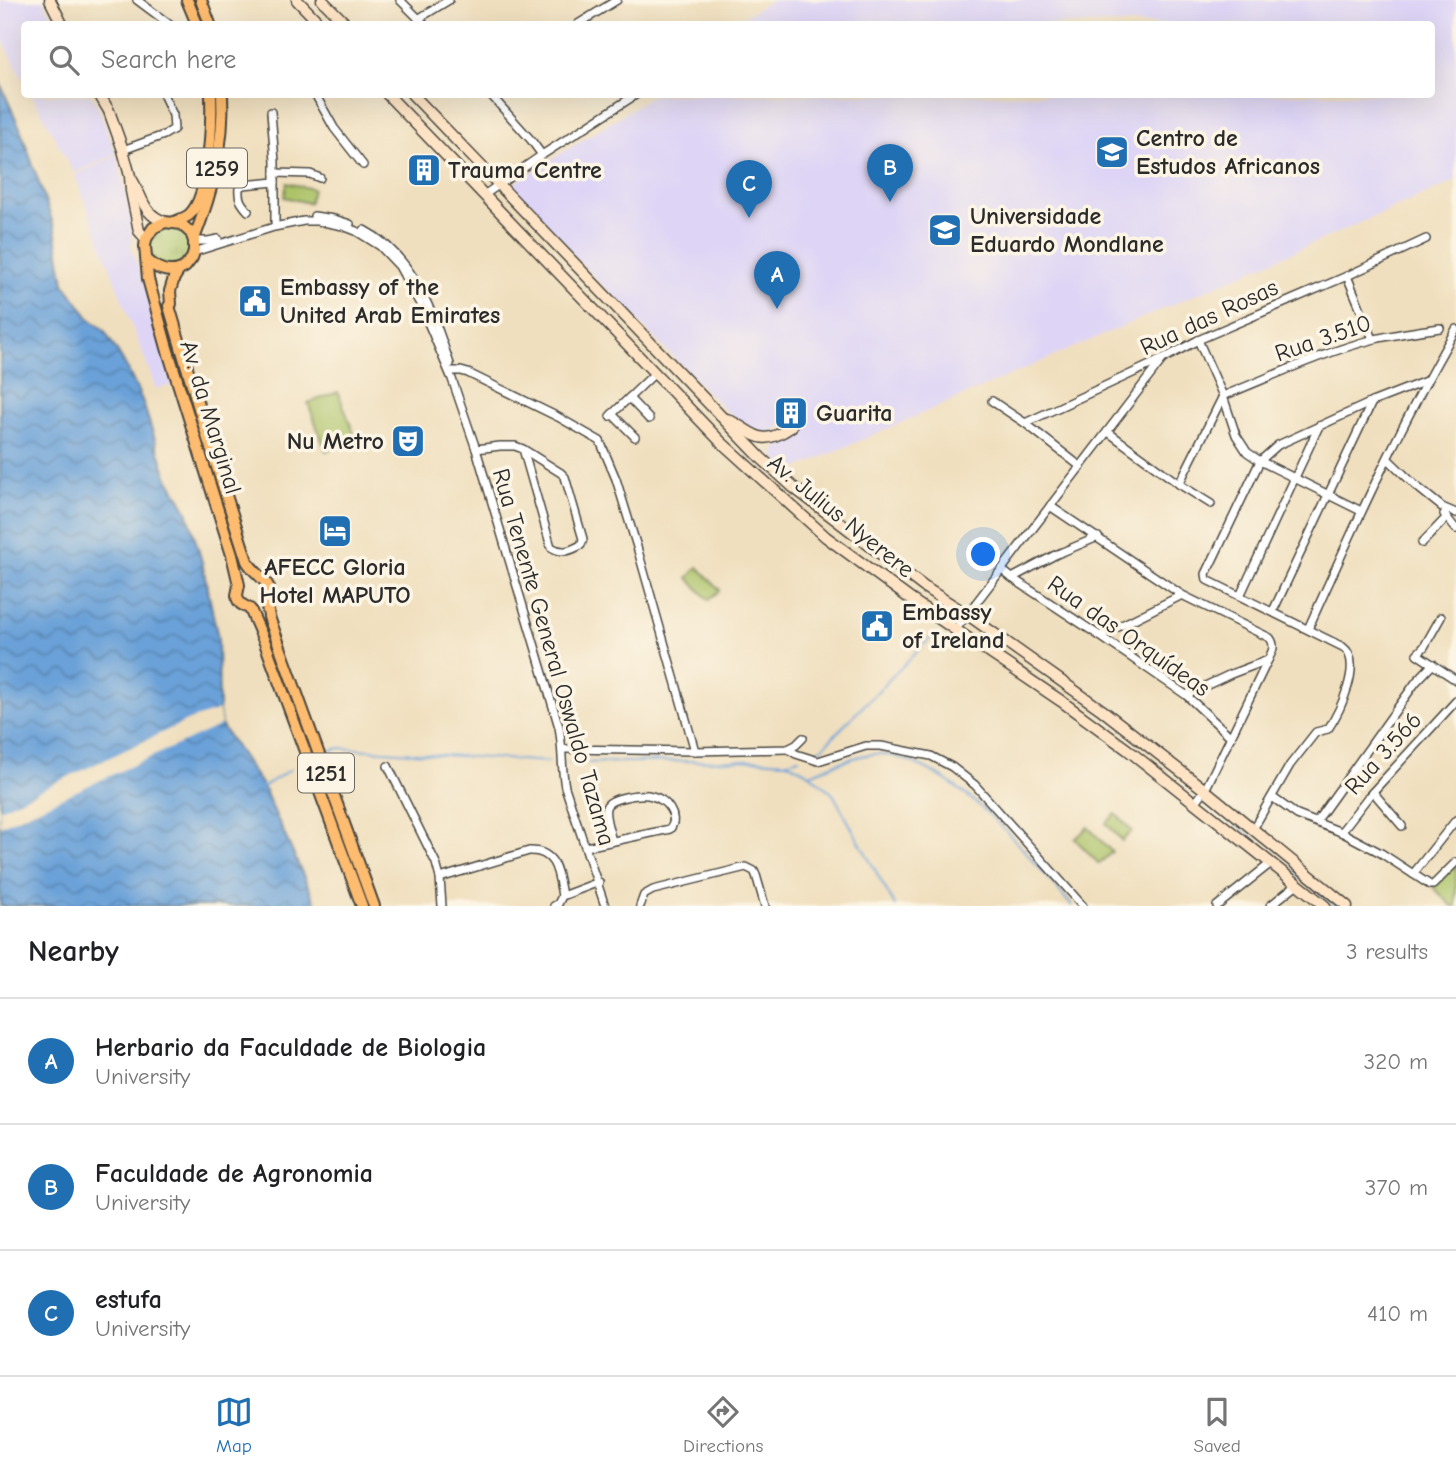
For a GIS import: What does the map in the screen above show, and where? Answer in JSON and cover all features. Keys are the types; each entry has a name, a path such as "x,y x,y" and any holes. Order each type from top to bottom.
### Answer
{"main road":[{"path":"50,0 60,21"},
{"path":"187,0 196,21"},
{"path":"201,0 209,21"},
{"path":"297,0 317,21"},
{"path":"322,0 342,21"},
{"name":"Av. da Marginal","path":"101,98 109,111 130,176 139,231 146,239 148,279 232,555 239,585 237,595 241,604 250,609 265,643 362,906"},
{"path":"146,239 153,228 189,214 195,208 206,177 211,98"},
{"name":"1259","path":"194,244 216,175 221,142 222,98"},
{"name":"Av. Julius Nyerere","path":"391,98 721,442 836,545 913,601 1073,709 1325,906"},
{"name":"Av. Julius Nyerere","path":"416,98 720,416 793,487 924,587 1102,710 1347,906"},
{"path":"130,176 143,205 155,217 181,224 194,244"},
{"name":"Av. da Marginal","path":"194,244 189,263 179,270 174,278 169,306 247,561 270,589 267,603 269,617 374,906"},
{"path":"147,260 158,269 179,270"},
{"path":"720,416 764,439 772,438 791,427"},
{"path":"239,585 253,576 263,580"},
{"path":"250,609 267,603"}],"street":[{"path":"137,0 165,21"},
{"path":"400,0 420,21"},
{"path":"422,21 449,0"},
{"path":"583,21 617,0"},
{"path":"122,150 174,129 173,115 165,98"},
{"path":"317,98 334,128 363,164"},
{"path":"494,98 542,155"},
{"path":"484,195 631,98"},
{"path":"271,112 275,222"},
{"path":"275,173 310,174 320,178"},
{"path":"248,211 238,196 239,188 248,184 275,182"},
{"name":"Rua Tenente General Oswaldo Tazama","path":"194,244 305,216 334,219 359,227 383,242 404,263 421,290 439,331 554,706 563,749 565,786 605,906"},
{"name":"Rua Tenente General Oswaldo Tazama","path":"194,244 304,221 331,223 356,231 380,246 399,266 420,304 452,375"},
{"name":"Rua das Rosas","path":"1025,423 1198,340 1426,239"},
{"path":"1347,276 1373,340"},
{"name":"Rua 3.510","path":"1223,396 1319,356 1373,340 1440,328"},
{"path":"1308,629 1361,511 1426,381 1456,329"},
{"path":"1198,340 1223,396 1236,435 1247,452 1361,511"},
{"path":"956,629 1163,359"},
{"path":"452,375 468,373 558,417 600,441 616,479 637,547 695,751"},
{"path":"635,437 611,415 654,374"},
{"path":"1253,830 1290,765 1316,732 1328,729 1332,723 1349,682 1351,656 1349,652 1308,629 1207,580 1206,574 1260,461 1278,444 1426,381"},
{"path":"1179,484 1223,396"},
{"path":"629,398 649,419"},
{"path":"992,401 1081,467"},
{"path":"1273,611 1372,402"},
{"path":"1240,596 1320,425"},
{"path":"1108,432 1211,505"},
{"path":"476,449 515,446 523,449 551,465 565,477 583,539 581,545 573,550 565,552 551,547 523,449"},
{"path":"1388,458 1416,486 1442,507 1456,513"},
{"path":"1050,506 1182,594 1270,638 1273,647 1268,660 1205,790 1195,803"},
{"path":"1442,507 1446,518 1456,529"},
{"path":"1422,542 1446,518"},
{"path":"1012,578 1055,555 1098,537"},
{"name":"Rua das Orquídeas","path":"1002,570 1186,695 1231,737"},
{"path":"1100,636 1182,594"},
{"path":"1441,617 1417,654 1456,680"},
{"path":"1186,695 1268,660"},
{"path":"1316,822 1416,682 1433,664"},
{"name":"Rua 3.566","path":"1340,832 1456,701"},
{"path":"684,751 691,743 692,734"},
{"path":"563,749 788,749 796,746 803,738"},
{"path":"788,749 818,761 866,746 881,746 931,756 952,767 981,792 1083,906"},
{"path":"388,766 430,848 440,878 442,906"},
{"path":"1373,792 1402,825"},
{"path":"586,847 670,829 675,822 674,816 654,796 613,800 606,809 612,841"},
{"path":"1272,797 1297,816 1340,832 1433,885 1456,862"},
{"path":"1413,874 1456,820"},
{"path":"440,878 529,851 542,851 552,859 562,896 554,906"},
{"path":"1217,906 1270,863"},
{"path":"640,906 644,895 653,890 746,867 757,875 765,906"},
{"path":"562,896 599,882"},
{"path":"1270,906 1297,884"}],"shaded area":[{"path":"0,0 43,0 54,21 21,21 21,75 0,35"},
{"name":"Universidade Eduardo Mondlane","path":"772,0 1456,0 1456,181 788,472 774,456 777,448 796,434 787,422 768,433 754,431 724,409 507,188 648,98 1435,98 1435,21 737,21"},
{"path":"34,98 93,98 98,108 116,154 74,173"},
{"path":"117,155 132,222 131,249 147,289 172,385 156,389 75,175"}],"green space":[{"path":"287,183 313,189 309,203 284,197"},
{"path":"170,226 184,232 190,246 184,260 170,266 156,260 150,246 156,232"},
{"path":"338,392 356,439 326,451 308,403"},
{"path":"698,567 720,590 709,600 688,578"},
{"path":"1116,814 1132,831 1122,841 1106,823"},
{"path":"1088,827 1112,852 1099,864 1075,839"},
{"path":"1456,864 1456,906 1452,906 1433,887"}],"water":[{"path":"0,83 20,128 55,229 64,283 90,319 104,330 127,368 142,400 167,476 187,511 202,562 218,638 221,725 263,787 317,906 0,906"}],"pier":[{"path":"219,710 221,725 0,826 0,809 189,720"}],"waterway":[{"path":"811,755 824,746 935,633"},
{"path":"324,752 339,748 549,762"},
{"path":"810,774 846,760 875,754 910,761 937,774 988,814 1072,906"},
{"path":"568,763 757,760 785,762 799,758"},
{"path":"787,762 810,774 833,794 895,906"},
{"path":"263,787 291,769"},
{"path":"1237,825 1336,906"}],"place":[{"name":"Centro de Estudos Africanos","path":"1112,152"},
{"name":"Trauma Centre","path":"424,170"},
{"name":"Faculdade de Agronomia","path":"890,202"},
{"name":"estufa","path":"749,218"},
{"name":"Universidade Eduardo Mondlane","path":"945,230"},
{"name":"Embassy of the United Arab Emirates","path":"255,301"},
{"name":"Herbario da Faculdade de Biologia","path":"777,309"},
{"name":"Guarita","path":"791,413"},
{"name":"Nu Metro","path":"408,441"},
{"name":"AFECC Gloria Hotel MAPUTO","path":"335,531"},
{"name":"Embassy of Ireland","path":"877,626"}]}
